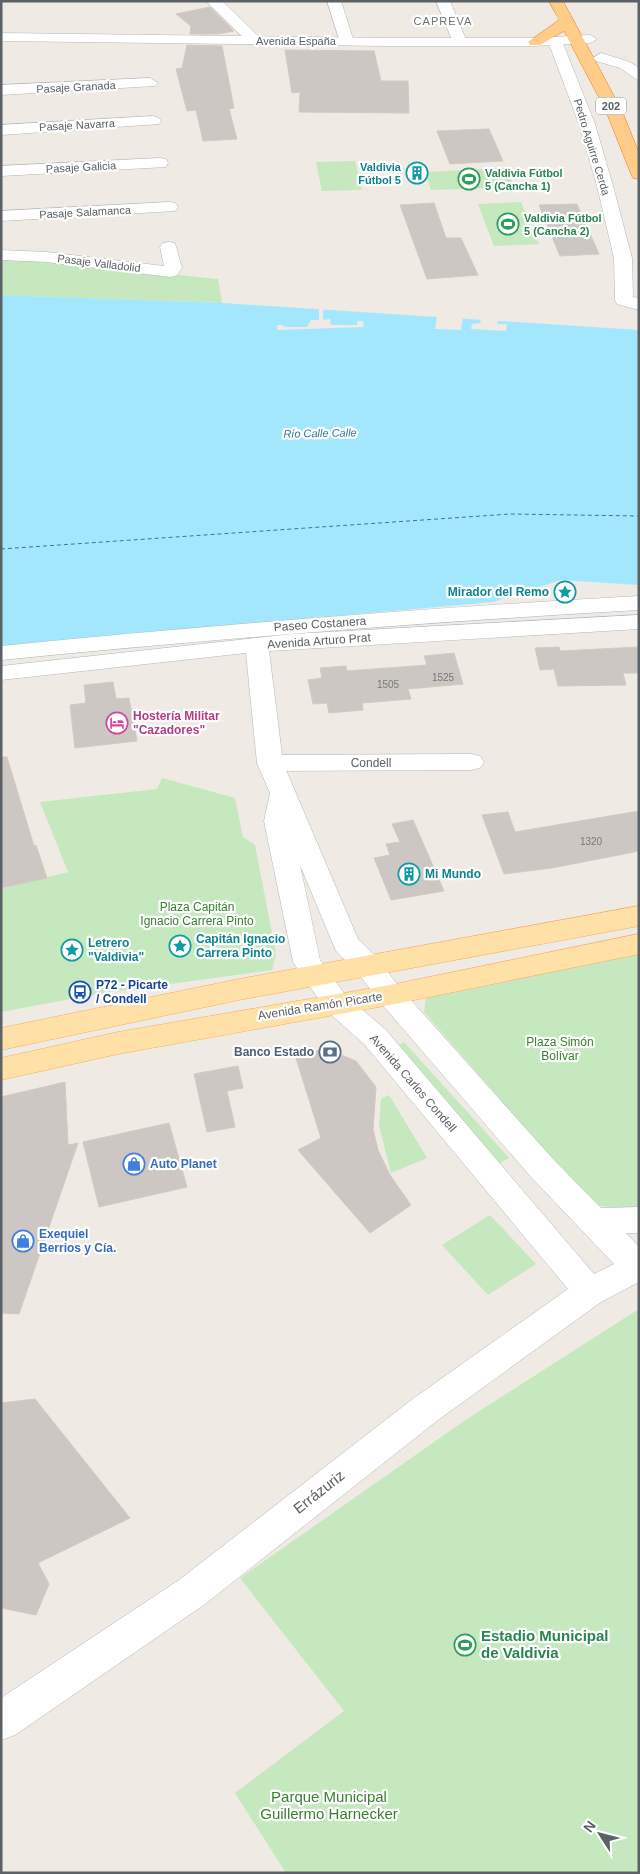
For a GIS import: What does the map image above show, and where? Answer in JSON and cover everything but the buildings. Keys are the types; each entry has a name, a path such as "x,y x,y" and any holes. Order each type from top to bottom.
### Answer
{"highway":[{"name":"202","path":"556,1 567,21 601,58 631,113"},
{"name":"202","path":"569,1 583,40 639,174"},
{"path":"535,42 558,29 567,21"}],"main road":[{"path":"212,1 256,41"},
{"path":"334,1 346,42"},
{"path":"443,1 460,42"},
{"name":"Avenida España","path":"1,37 346,42 535,42 583,40"},
{"name":"Pedro Aguirre Cerda","path":"555,41 587,124 605,186 623,258 622,280 624,300 639,304"},
{"path":"601,58 625,66 639,76"},
{"name":"Pasaje Granada","path":"1,90 150,83"},
{"name":"Pasaje Navarra","path":"1,130 153,121"},
{"name":"Pasaje Galicia","path":"1,171 160,163"},
{"name":"Pasaje Salamanca","path":"1,216 169,207"},
{"name":"Pasaje Valladolid","path":"1,254 47,257 170,272 172,268 169,247"},
{"name":"Paseo Costanera","path":"1,653 164,637 456,614 639,603"},
{"name":"Avenida Arturo Prat","path":"1,673 256,645 639,622"},
{"name":"Avenida Carlos Condell","path":"256,645 270,763 281,793 296,820 346,944 368,966 390,995 542,1168 638,1266"},
{"name":"Condell","path":"270,763 471,762"},
{"name":"Avenida Carlos Condell","path":"281,793 277,821 307,962 314,975 336,1003 375,1037 590,1292"},
{"path":"1,1039 314,975 639,916"},
{"name":"Avenida Ramón Picarte","path":"1,1069 118,1043 336,1003 390,995 639,944"},
{"path":"594,1221 639,1220"},
{"name":"Errázuriz","path":"1,1721 192,1592 426,1410 590,1292 638,1266"}],"green space":[{"path":"355,161 362,190 322,191 316,162"},
{"name":"Valdivia Fútbol 5 (Cancha 1)","path":"506,168 514,187 431,190 425,172"},
{"name":"Valdivia Fútbol 5 (Cancha 2)","path":"521,202 539,244 494,246 478,204"},
{"path":"1,257 218,279 222,303 1,295"},
{"name":"Plaza Capitán Ignacio Carrera Pinto","path":"162,778 235,798 243,837 255,845 276,954 272,970 97,994 1,1012 1,889 68,872 40,802 157,789"},
{"name":"Plaza Simón Bolívar","path":"639,954 639,1210 592,1205 424,1012 426,997"},
{"path":"404,1042 509,1158 499,1164 397,1047"},
{"path":"389,1095 427,1158 391,1173 379,1125 381,1099"},
{"path":"490,1215 536,1264 488,1295 442,1245"},
{"name":"Estadio Municipal de Valdivia","path":"639,1309 639,1873 286,1873 235,1793 344,1711 240,1578 467,1419"}],"water":[{"name":"Río Calle Calle","path":"1,295 222,303 639,330 639,585 561,580 493,602 1,646"}],"pier":[{"path":"319,306 323,306 323,320 330,319 331,325 357,325 357,321 363,321 364,327 277,330 277,325 283,325 284,327 307,327 311,320 319,320"},
{"path":"437,316 463,317 461,330 435,329"},
{"path":"481,319 498,320 497,324 507,324 506,331 471,329 472,324 480,323"}],"ferry route":[{"path":"1,549 510,514 639,516"}],"place":[{"name":"Valdivia Fútbol 5","path":"417,173"},
{"name":"Valdivia Fútbol 5 (Cancha 1)","path":"469,179"},
{"name":"Valdivia Fútbol 5 (Cancha 2)","path":"508,224"},
{"name":"Mirador del Remo","path":"565,592"},
{"name":"Hostería Militar \"Cazadores\"","path":"117,723"},
{"name":"Mi Mundo","path":"409,874"},
{"name":"Capitán Ignacio Carrera Pinto","path":"180,946"},
{"name":"Letrero \"Valdivia\"","path":"72,950"},
{"name":"P72 - Picarte / Condell","path":"80,992"},
{"name":"Banco Estado","path":"330,1052"},
{"name":"Auto Planet","path":"134,1164"},
{"name":"Exequiel Berrios y Cía.","path":"23,1241"},
{"name":"Estadio Municipal de Valdivia","path":"465,1645"}],"district":[{"name":"CAPREVA","path":"443,21"}],"park label":[{"name":"Parque Municipal Guillermo Harnecker","path":"329,1806"}]}
